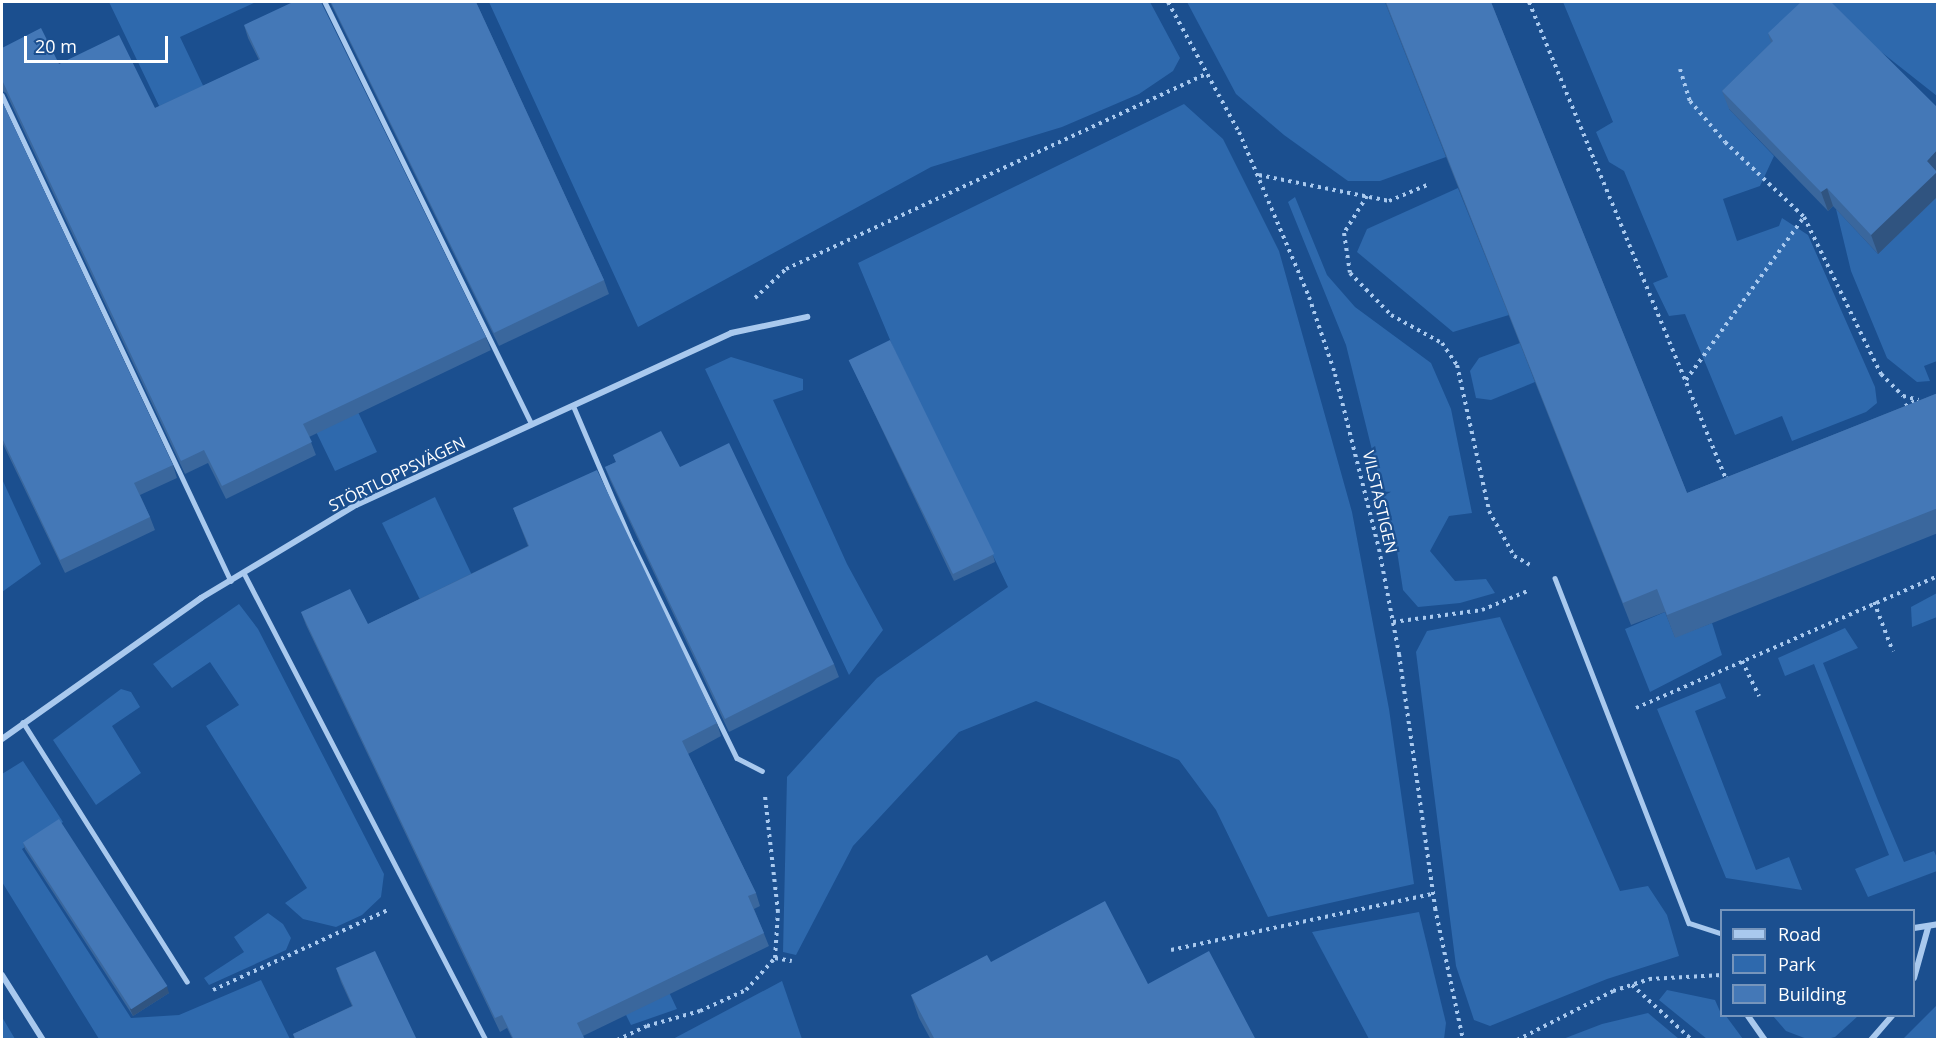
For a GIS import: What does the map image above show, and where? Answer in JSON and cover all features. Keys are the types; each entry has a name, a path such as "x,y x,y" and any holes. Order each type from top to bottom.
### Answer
{"street":[{"name":"STÖRTLOPPSVÄGEN","path":"2,739 23,722 231,581 356,506 731,333 807,317"},
{"path":"1915,928 1928,928 1938,924"},
{"path":"1915,974 1928,928"},
{"path":"2,975 43,1040"},
{"path":"1749,1017 1766,1040"},
{"path":"1871,1040 1891,1017"}],"lane":[{"path":"325,2 532,424"},
{"path":"2,95 231,581"},
{"path":"573,405 632,543 737,758 762,771"},
{"path":"244,573 486,1040"},
{"path":"1555,578 1689,923 1720,933"},
{"path":"23,722 187,981"}],"path":[{"name":"VILSTASTIGEN","path":"1168,2 1258,175 1309,297 1335,374 1358,455 1393,622 1433,894 1463,1040"},
{"path":"1529,2 1726,479 1736,476"},
{"path":"1680,69 1690,101 1725,142 1804,217 1881,374 1903,396 1927,400"},
{"path":"731,333 759,293 786,269 1207,74"},
{"path":"1258,175 1389,201 1427,185"},
{"path":"1367,196 1344,233 1350,273 1391,315 1442,344 1456,365 1489,511 1514,556 1555,578"},
{"path":"1686,380 1804,217"},
{"path":"1899,409 1918,400"},
{"path":"1610,720 1874,602 1938,576"},
{"path":"1393,622 1482,610 1555,578"},
{"path":"1874,602 1893,652"},
{"path":"1742,661 1759,696"},
{"path":"617,1040 699,1011 746,990 775,958 778,912 762,771"},
{"path":"1171,950 1433,894"},
{"path":"187,981 200,996 412,899"},
{"path":"775,958 792,961"},
{"path":"1518,1040 1631,985 1649,979 1720,975"},
{"path":"1631,985 1692,1040"}],"green space":[{"path":"109,2 256,2 180,37 377,452 335,471"},
{"path":"489,2 1150,2 1180,58 1173,71 1139,94 1062,127 931,167 638,327"},
{"path":"1187,2 1385,2 1446,157 1380,181 1348,181 1284,135 1236,94"},
{"path":"1563,2 1937,2 1937,96 1823,6 1729,109 1774,156 1760,186 1723,199 1737,241 1779,226 1782,218 1808,235 1875,387 1877,403 1866,412 1792,441 1782,416 1735,435 1685,314 1669,316 1653,283 1668,277 1624,171 1609,162 1596,132 1613,122"},
{"path":"1184,104 1223,139 1279,251 1352,512 1389,709 1414,884 1268,917 1216,810 1179,760 1036,701 959,732 853,846 796,955 783,952 787,777 877,678 1008,587 893,347 858,263"},
{"path":"1458,188 1509,315 1453,332 1357,252 1367,229"},
{"path":"1937,196 1937,361 1924,366 1930,381 1917,382 1887,358 1851,271 1836,209 1878,254"},
{"path":"1295,197 1327,275 1355,307 1431,363 1451,409 1472,513 1449,516 1430,551 1455,581 1486,579 1495,593 1460,603 1418,607 1403,590 1397,551 1346,345 1288,202"},
{"path":"1520,343 1535,382 1491,400 1476,398 1470,371 1479,358"},
{"path":"731,357 803,379 803,390 773,400 847,564 883,630 849,675 705,369"},
{"path":"2,479 41,564 2,592"},
{"path":"435,497 677,1009 631,1025 382,523"},
{"path":"1937,593 1937,617 1912,627 1911,607"},
{"path":"239,604 258,629 384,874 381,897 362,915 336,927 303,919 285,903 307,888 206,726 239,705 210,662 172,688 153,664"},
{"path":"1665,612 1675,637 1712,623 1722,655 1650,692 1625,629"},
{"path":"1500,617 1620,891 1648,886 1667,915 1679,956 1607,979 1490,1026 1474,1020 1456,966 1416,652 1427,631"},
{"path":"1845,628 1858,648 1823,663 1879,803 1904,862 1934,851 1937,858 1937,871 1868,897 1855,869 1889,855 1814,664 1785,676 1778,658"},
{"path":"1720,683 1726,698 1695,711 1756,870 1789,857 1802,890 1726,878 1657,709"},
{"path":"121,689 131,692 140,707 112,726 141,773 96,805 53,740"},
{"path":"23,761 63,822 22,849 131,1018 179,1015 261,980 290,1039 99,1039 2,882 2,774"},
{"path":"1419,912 1446,1023 1444,1039 1369,1039 1312,932"},
{"path":"268,913 283,924 291,938 286,950 209,985 204,978 244,952 234,937"},
{"path":"782,981 802,1039 673,1039"},
{"path":"1667,990 1715,1000 1720,1017 1727,1017 1743,1039 1707,1039 1659,1000"},
{"path":"1937,1005 1937,1039 1903,1039"},
{"path":"1648,1013 1679,1039 1563,1039 1602,1024"},
{"path":"2,1017 15,1039 2,1039"},
{"path":"1774,1017 1857,1017 1835,1037 1823,1040 1807,1039 1786,1031"}],"building":[{"path":"293,2 321,2 486,337 303,424 312,442 222,486 204,450 181,461 2,80 2,48 41,28 59,64 119,35 155,108 260,59 244,25"},
{"path":"331,2 476,2 604,280 494,333"},
{"path":"1386,2 1491,2 1687,493 1938,393 1938,508 1667,615 1657,589 1623,603"},
{"path":"1801,2 1831,2 1938,108 1938,149 1927,161 1937,172 1871,235 1827,188 1821,192 1722,91 1773,41 1768,33"},
{"path":"2,101 173,465 134,483 150,517 60,560 2,438"},
{"path":"890,340 994,554 953,574 849,360"},
{"path":"661,431 680,467 729,443 834,664 725,719 605,467 616,462 613,455"},
{"path":"597,470 717,723 682,741 756,893 748,896 764,933 577,1023 585,1040 514,1040 502,1015 495,1018 301,612 350,589 368,624 529,546 513,508"},
{"path":"59,819 167,986 131,1009 23,842"},
{"path":"1105,901 1148,984 1209,951 1256,1040 935,1040 911,995 987,955 991,962"},
{"path":"375,951 417,1040 296,1040 293,1034 353,1006 336,968"}]}
